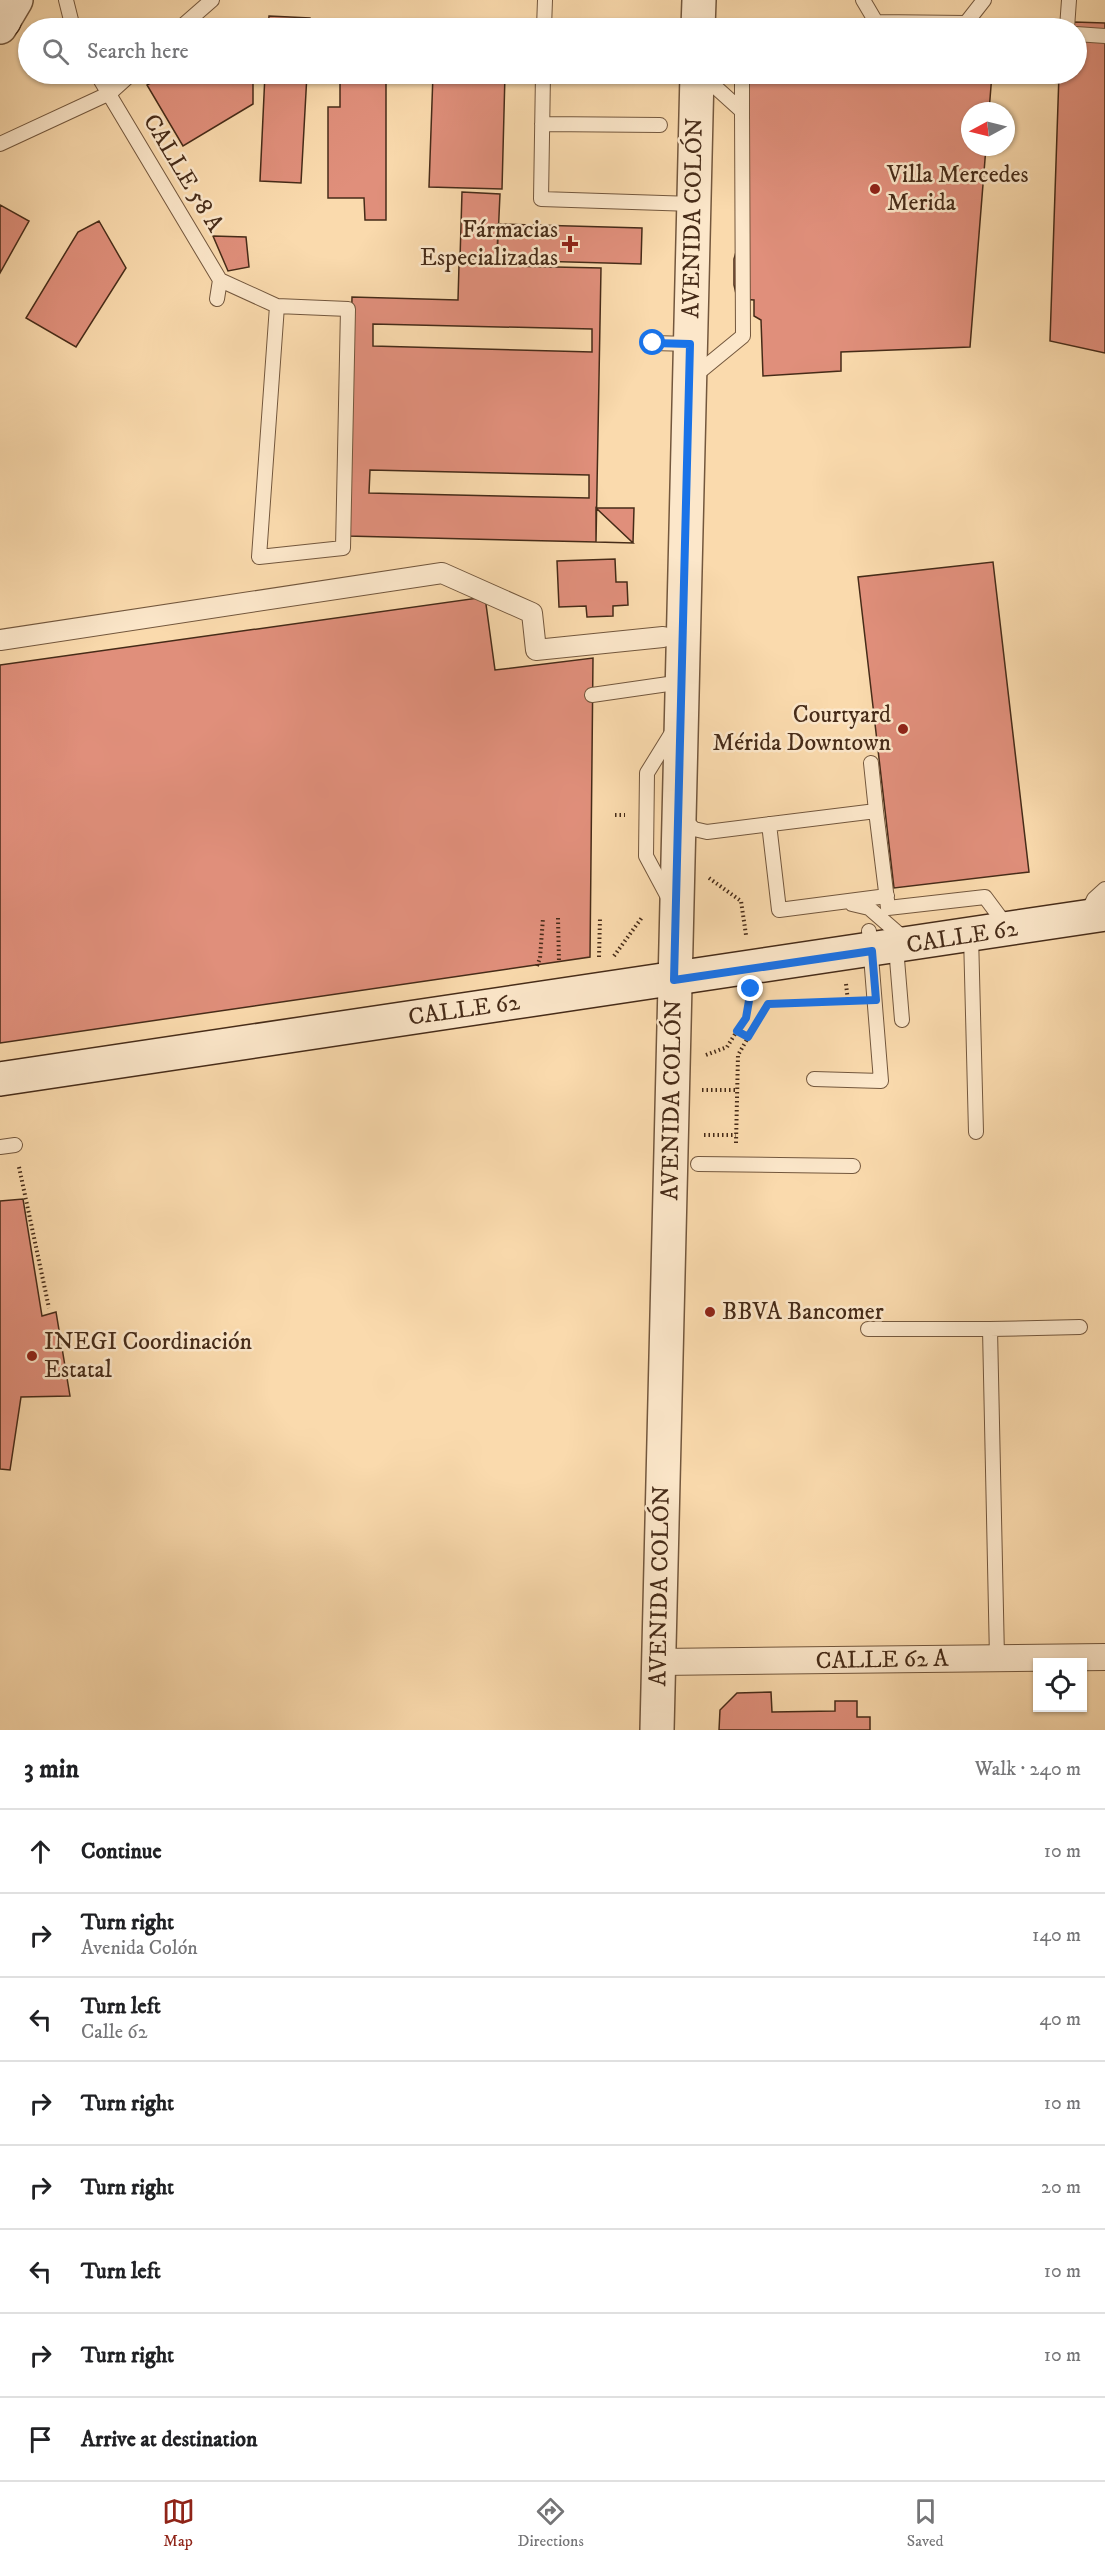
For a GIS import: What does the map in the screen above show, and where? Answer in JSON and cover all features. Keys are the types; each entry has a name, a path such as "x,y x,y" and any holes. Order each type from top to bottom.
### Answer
{"street":[{"path":"698,18 699,0"},
{"name":"AVENIDA COLÓN","path":"657,1730 674,980 661,912 679,814 693,204 699,84"},
{"path":"0,640 442,573 532,613 536,650 663,637"},
{"name":"CALLE 62","path":"0,1079 674,980 887,943 971,935 1095,916"},
{"name":"CALLE 62 A","path":"658,1662 1105,1657"}],"lane":[{"path":"66,0 70,18"},
{"path":"191,18 212,0"},
{"path":"544,18 545,0"},
{"path":"863,0 874,18"},
{"path":"970,18 984,0"},
{"path":"1068,18 1069,0"},
{"path":"1087,35 1105,36"},
{"name":"CALLE 58 A","path":"104,84 220,280"},
{"path":"0,144 110,93 120,84"},
{"path":"543,84 541,199 693,204"},
{"path":"711,84 742,111"},
{"path":"689,381 743,336 742,84"},
{"path":"542,124 660,125"},
{"path":"217,298 220,280 277,306 348,309 343,548 259,557 277,306"},
{"path":"653,343 690,344"},
{"path":"592,695 682,682"},
{"path":"661,912 646,856 647,773 681,719"},
{"path":"871,764 888,908 985,897 1009,929"},
{"path":"679,814 694,829 707,832 876,811"},
{"path":"769,824 779,910 887,896"},
{"path":"1095,916 1094,899 1105,889"},
{"path":"844,902 869,908 887,943 902,1020"},
{"path":"971,935 976,1132"},
{"path":"814,1079 881,1081 876,1000 887,943"},
{"path":"0,1147 15,1145"},
{"path":"698,1164 853,1166"},
{"path":"868,1329 1080,1327"},
{"path":"990,1329 997,1658"}],"path":[{"path":"705,875 741,901 747,936"},
{"path":"613,957 661,912"},
{"path":"534,970 540,958 543,918"},
{"path":"558,918 559,973"},
{"path":"599,967 600,918"},
{"path":"845,976 848,1001"},
{"path":"699,1058 726,1047 746,1018 751,989"},
{"path":"735,1164 738,1055 768,1004 876,1000"},
{"path":"737,1031 748,1037"},
{"path":"699,1090 737,1090"},
{"path":"698,1134 736,1136"},
{"path":"15,1145 49,1308"}],"building":[{"path":"269,16 310,18 269,18"},
{"path":"1087,22 1105,23 1105,353 1050,341 1059,84 1087,84"},
{"path":"253,84 253,104 183,146 147,85"},
{"path":"265,84 306,84 301,183 260,181"},
{"path":"340,84 386,84 386,220 365,220 364,198 328,198 328,107 340,107"},
{"path":"433,84 505,84 502,189 429,187"},
{"path":"745,84 991,84 990,102 961,102 961,156 985,156 970,347 841,352 841,371 763,376 761,320 754,316 754,300 740,299 736,294 734,259 739,249"},
{"path":"462,192 500,194 497,260 460,259"},
{"path":"0,205 29,221 0,273"},
{"path":"99,221 126,268 76,347 26,318 78,232"},
{"name":"Fármacias Especializadas","path":"498,224 642,228 641,264 497,260"},
{"path":"213,236 246,237 249,267 228,271"},
{"path":"459,265 601,268 596,542 347,536 352,297 458,300","holes":["373,324 592,329 592,352 373,346","370,470 589,475 589,498 369,493"]},
{"path":"596,508 634,508 633,543 596,542"},
{"path":"596,508 633,543 596,542"},
{"path":"615,559 616,582 627,582 628,605 613,606 613,616 587,617 586,606 559,607 557,561"},
{"path":"993,562 1029,872 894,888 858,577"},
{"path":"485,597 495,670 593,658 590,957 0,1043 0,665"},
{"name":"INEGI Coordinación Estatal","path":"23,1199 42,1316 56,1312 70,1396 21,1397 10,1470 0,1469 0,1201"},
{"path":"771,1692 772,1712 835,1711 835,1701 857,1701 857,1717 870,1717 870,1730 719,1730 720,1710 737,1693"}],"place":[{"name":"Villa Mercedes Merida","path":"875,189"},
{"name":"Fármacias Especializadas","path":"570,244"},
{"name":"Courtyard Mérida Downtown","path":"903,729"},
{"name":"BBVA Bancomer","path":"710,1312"},
{"name":"INEGI Coordinación Estatal","path":"32,1356"}],"route":[{"path":"653,343 690,344 674,980 872,951 876,1000 768,1004 748,1037 737,1031 746,1018 751,989"}]}
